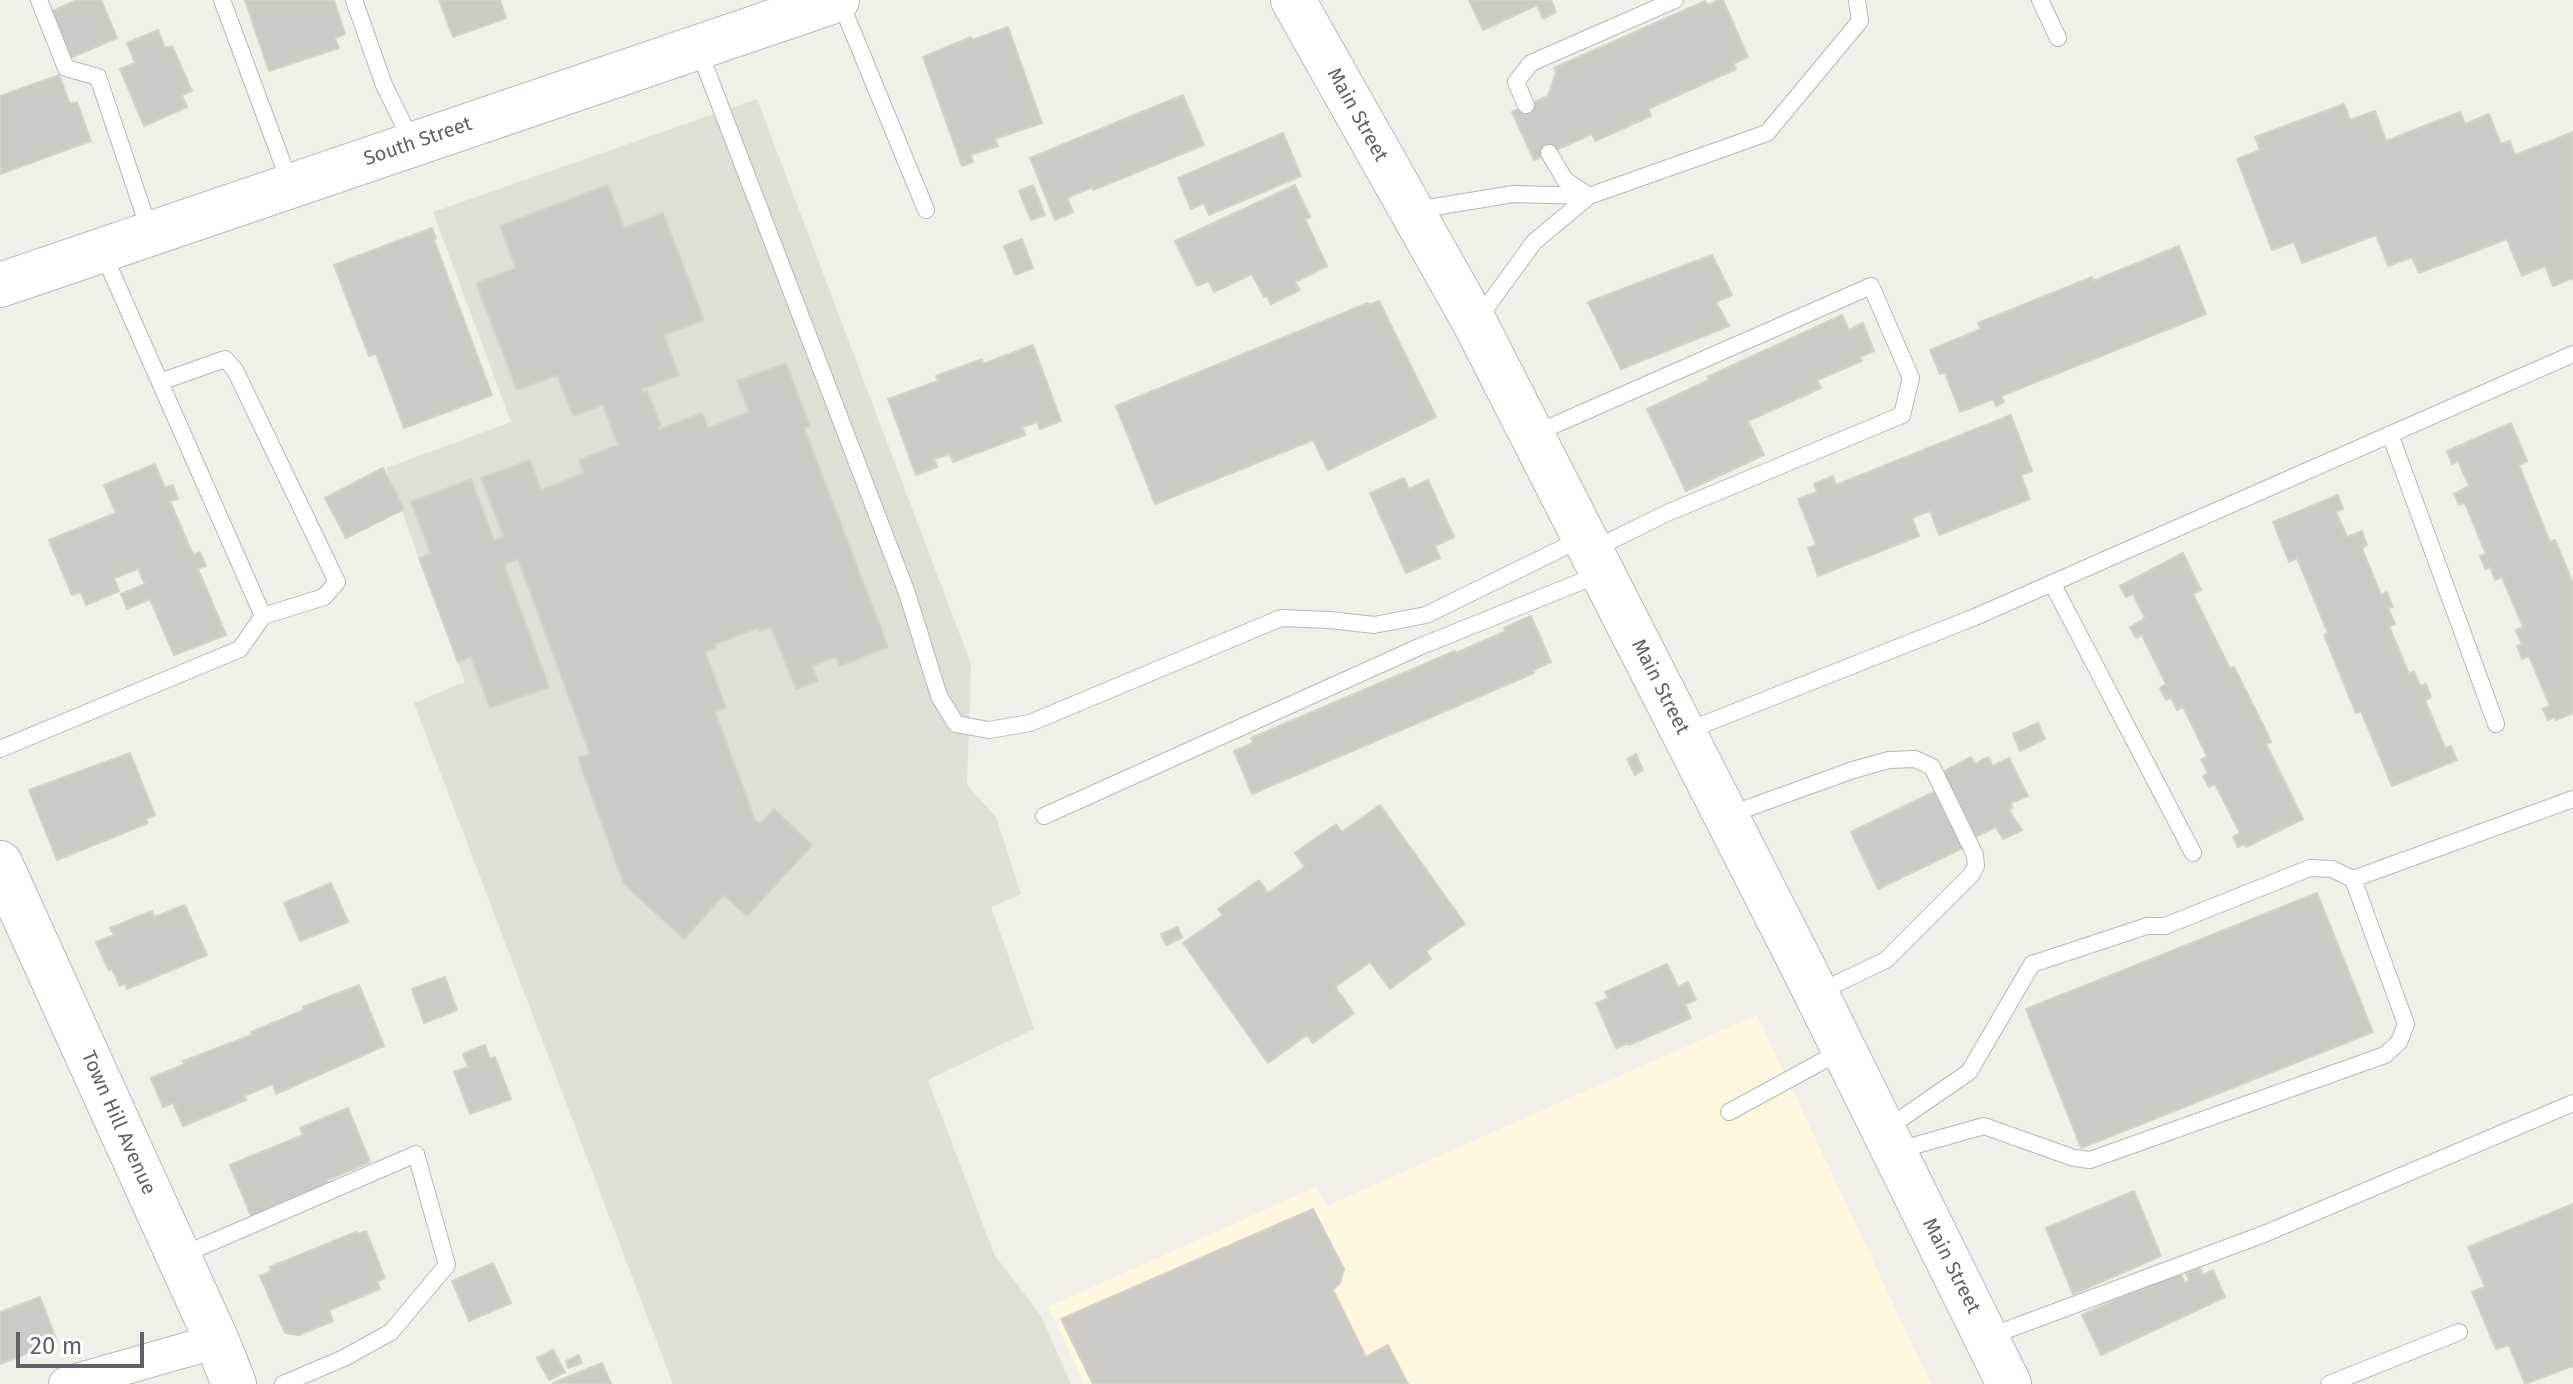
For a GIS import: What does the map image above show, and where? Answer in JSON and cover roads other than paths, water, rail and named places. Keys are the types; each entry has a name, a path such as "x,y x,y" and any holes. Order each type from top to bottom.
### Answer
{"main road":[{"name":"South Street","path":"0,285 838,0"},
{"name":"Main Street","path":"1293,0 1475,323 1815,993 2009,1384"},
{"name":"Town Hill Avenue","path":"0,863 234,1384"}],"street":[{"path":"66,1384 217,1341"}],"lane":[{"path":"39,0 66,68 98,77 151,234"},
{"path":"222,0 291,186"},
{"path":"354,0 384,85 413,144"},
{"path":"838,0 926,210"},
{"path":"1526,105 1516,82 1531,63 1675,0"},
{"path":"1475,323 1534,242 1589,196 1767,133 1860,21 1857,0"},
{"path":"2040,0 2058,38"},
{"path":"697,46 907,593 939,696 956,724 989,730 1030,723 1281,618 1374,625 1426,615 1592,554"},
{"path":"1549,153 1565,180 1589,196"},
{"path":"1411,211 1513,194 1589,196"},
{"path":"102,251 263,616"},
{"path":"1044,816 1419,647 1667,513 1902,415 1911,378 1871,286 1531,435"},
{"path":"1683,733 1975,617 2573,354"},
{"path":"0,749 240,649 263,616 324,597 337,582 235,370 225,359 160,382"},
{"path":"2390,434 2496,724"},
{"path":"2052,583 2193,853"},
{"path":"1725,816 1889,760 1915,759 1932,767 1975,855 1976,866 1971,875 1886,960 1815,993"},
{"path":"2353,879 2573,799"},
{"path":"2310,868 2332,869 2353,879 2406,1024 2399,1042 2385,1055 2090,1160 2074,1158 1984,1126 1888,1141 1969,1072 2032,964 2147,926 2165,926 2310,868"},
{"path":"1729,1112 1843,1050"},
{"path":"1986,1337 2264,1234 2573,1103"},
{"path":"179,1256 416,1154 447,1265 391,1332 344,1358 283,1384"},
{"path":"2329,1384 2459,1332"}]}
